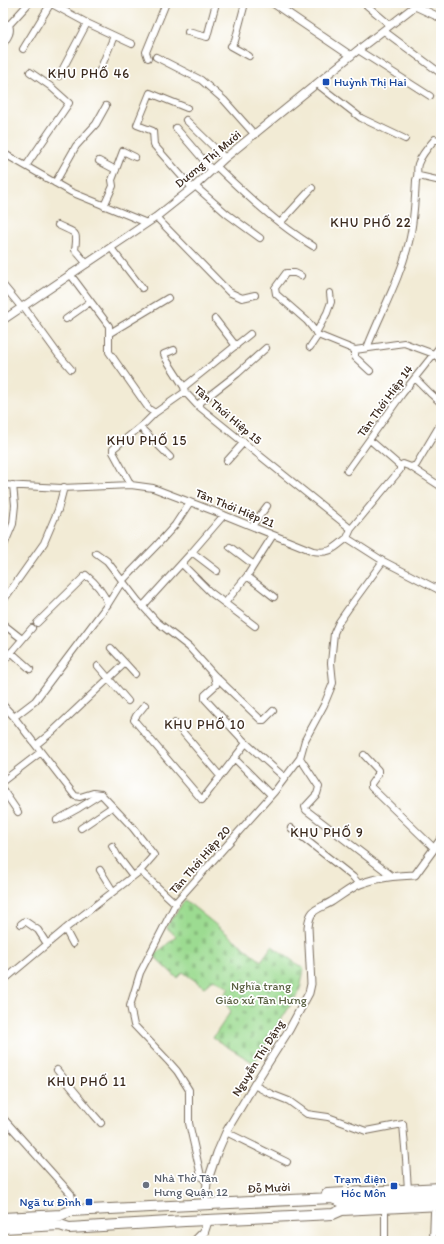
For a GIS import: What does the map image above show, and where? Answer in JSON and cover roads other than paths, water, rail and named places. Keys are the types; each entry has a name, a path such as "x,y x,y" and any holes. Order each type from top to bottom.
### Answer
{"highway":[{"name":"Đỗ Mười","path":"3,1218 61,1215 70,1211 441,1188"},
{"name":"Đỗ Mười","path":"3,1211 332,1198 340,1201 441,1195"},
{"path":"3,1234 333,1214 342,1210 385,1211 439,1209"},
{"path":"3,1228 60,1225 69,1228 207,1222"}],"main road":[{"path":"195,1241 204,1232 207,1222"}],"street":[{"path":"3,44 10,32 6,23 28,3"},
{"path":"23,49 51,3 87,23 132,44"},
{"path":"148,58 146,52 166,3"},
{"path":"188,32 207,36 216,3"},
{"path":"244,3 235,41 231,46 249,56"},
{"path":"273,3 351,56"},
{"path":"364,3 390,25"},
{"path":"417,5 441,18"},
{"name":"Dương Thị Mười","path":"3,320 156,217 193,187 224,158 255,135 358,50 417,5"},
{"path":"59,76 87,23"},
{"path":"384,31 439,72"},
{"path":"98,75 114,36"},
{"path":"358,50 430,96"},
{"path":"156,57 201,80 224,100 255,135"},
{"path":"26,166 69,103 50,86 30,72"},
{"path":"317,84 361,118 405,139"},
{"path":"186,108 150,93 137,125 153,132 154,145 193,187 260,238"},
{"path":"55,183 76,146 96,124 106,106"},
{"path":"186,120 224,158"},
{"path":"176,128 214,168 280,223 313,246"},
{"path":"367,348 397,281 410,241 416,180 418,176 417,166 423,154 434,139 441,141"},
{"path":"104,206 113,186 112,180 124,151 135,157"},
{"path":"3,153 71,192 147,223"},
{"path":"99,162 116,170"},
{"path":"418,176 441,181"},
{"path":"280,223 312,188"},
{"path":"156,217 229,292 242,298 255,295"},
{"path":"58,225 75,233 77,237 75,250 87,264"},
{"path":"111,248 142,288"},
{"path":"301,276 294,273 286,273 275,288 276,294 307,321 317,334 355,350 404,343 434,354 441,360"},
{"path":"70,274 109,326 109,352 148,408 155,413"},
{"path":"3,285 23,307 71,369"},
{"path":"310,347 327,313 331,302 330,293"},
{"path":"110,333 168,298"},
{"path":"66,318 90,302"},
{"path":"215,318 236,346"},
{"path":"174,350 164,354 185,390 250,334"},
{"name":"Tân Thới Hiệp 14","path":"347,471 441,345"},
{"path":"197,405 237,374 266,348"},
{"path":"355,350 355,357 370,371"},
{"path":"415,378 441,403"},
{"name":"Tân Thới Hiệp 15","path":"131,485 113,452 113,449 155,413 185,390 197,405 352,529"},
{"path":"140,427 170,457"},
{"path":"411,466 416,464 438,428"},
{"path":"370,440 400,466"},
{"path":"226,460 244,442"},
{"path":"400,466 404,464 411,466 440,486 441,485"},
{"path":"400,466 400,470 352,529 347,538 383,561 441,591"},
{"name":"Tân Thới Hiệp 21","path":"3,485 64,487 131,485 153,488 313,551 324,553 332,550 347,538"},
{"path":"3,545 13,524 15,505 13,486"},
{"path":"3,601 44,543 58,510 64,487"},
{"path":"14,717 35,700 108,604 123,580 157,545 175,524 190,502"},
{"path":"252,526 267,506"},
{"path":"143,606 182,564 224,515"},
{"path":"225,603 247,576 273,535"},
{"path":"230,546 254,565"},
{"path":"96,552 107,561 156,620 189,648 214,676 261,720 264,720 273,711"},
{"path":"192,552 217,570"},
{"name":"Tân Thới Hiệp 20","path":"207,1184 201,1176 189,1123 189,1090 177,1071 134,1025 130,1006 140,973 176,904 271,795 300,758 305,740 324,705 333,683 330,663 334,633 339,622 383,561"},
{"path":"182,564 210,592 255,626"},
{"path":"37,623 86,575 98,585 108,604"},
{"path":"247,576 274,597"},
{"path":"3,624 22,639"},
{"path":"3,662 32,628"},
{"path":"111,648 135,674"},
{"path":"11,652 30,669"},
{"path":"36,745 52,732 125,663"},
{"path":"98,666 128,701"},
{"path":"214,676 216,685 205,695 205,699 246,743 285,778"},
{"path":"3,705 75,796 80,797 93,793 101,794 133,828 154,855 140,871 64,929 3,981"},
{"path":"145,705 134,720 202,800 246,743"},
{"path":"175,723 220,776"},
{"path":"3,781 41,752"},
{"path":"364,755 378,770 378,774 371,784 371,787 434,848"},
{"path":"234,758 271,795"},
{"path":"300,758 319,787 317,794 305,807 306,810 392,876"},
{"path":"3,790 18,812"},
{"path":"57,820 101,794"},
{"path":"81,828 112,806"},
{"path":"291,828 360,884"},
{"name":"Nguyễn Thị Đặng","path":"205,1202 207,1184 217,1153 226,1132 310,993 312,984 308,927 309,918 314,910 330,903 360,884 385,876 415,875 441,839"},
{"path":"112,846 133,876"},
{"path":"100,870 114,891"},
{"path":"140,871 176,904"},
{"path":"21,924 24,921 38,930 48,944"},
{"path":"64,929 73,944"},
{"path":"57,1070 102,1123"},
{"path":"254,1085 288,1101 307,1114 328,1117 366,1131 403,1124 408,1190"},
{"path":"3,1118 71,1194 74,1207"},
{"path":"226,1132 287,1162"},
{"path":"433,1241 439,1209"},
{"path":"385,1211 385,1241"}],"place":[{"name":"Huỳnh Thị Hai","path":"326,82"},
{"name":"Nhà Thờ Tân Hưng Quận 12","path":"146,1185"},
{"name":"Trạm điện Hóc Môn","path":"394,1186"},
{"name":"Ngã tư Đình","path":"89,1202"}],"district":[{"name":"KHU PHỐ 46","path":"89,73"},
{"name":"KHU PHỐ 22","path":"371,222"},
{"name":"KHU PHỐ 15","path":"147,440"},
{"name":"KHU PHỐ 10","path":"205,724"},
{"name":"KHU PHỐ 9","path":"327,832"},
{"name":"KHU PHỐ 11","path":"87,1081"}],"park label":[{"name":"Nghĩa trang Giáo xứ Tân Hưng","path":"261,993"}]}
